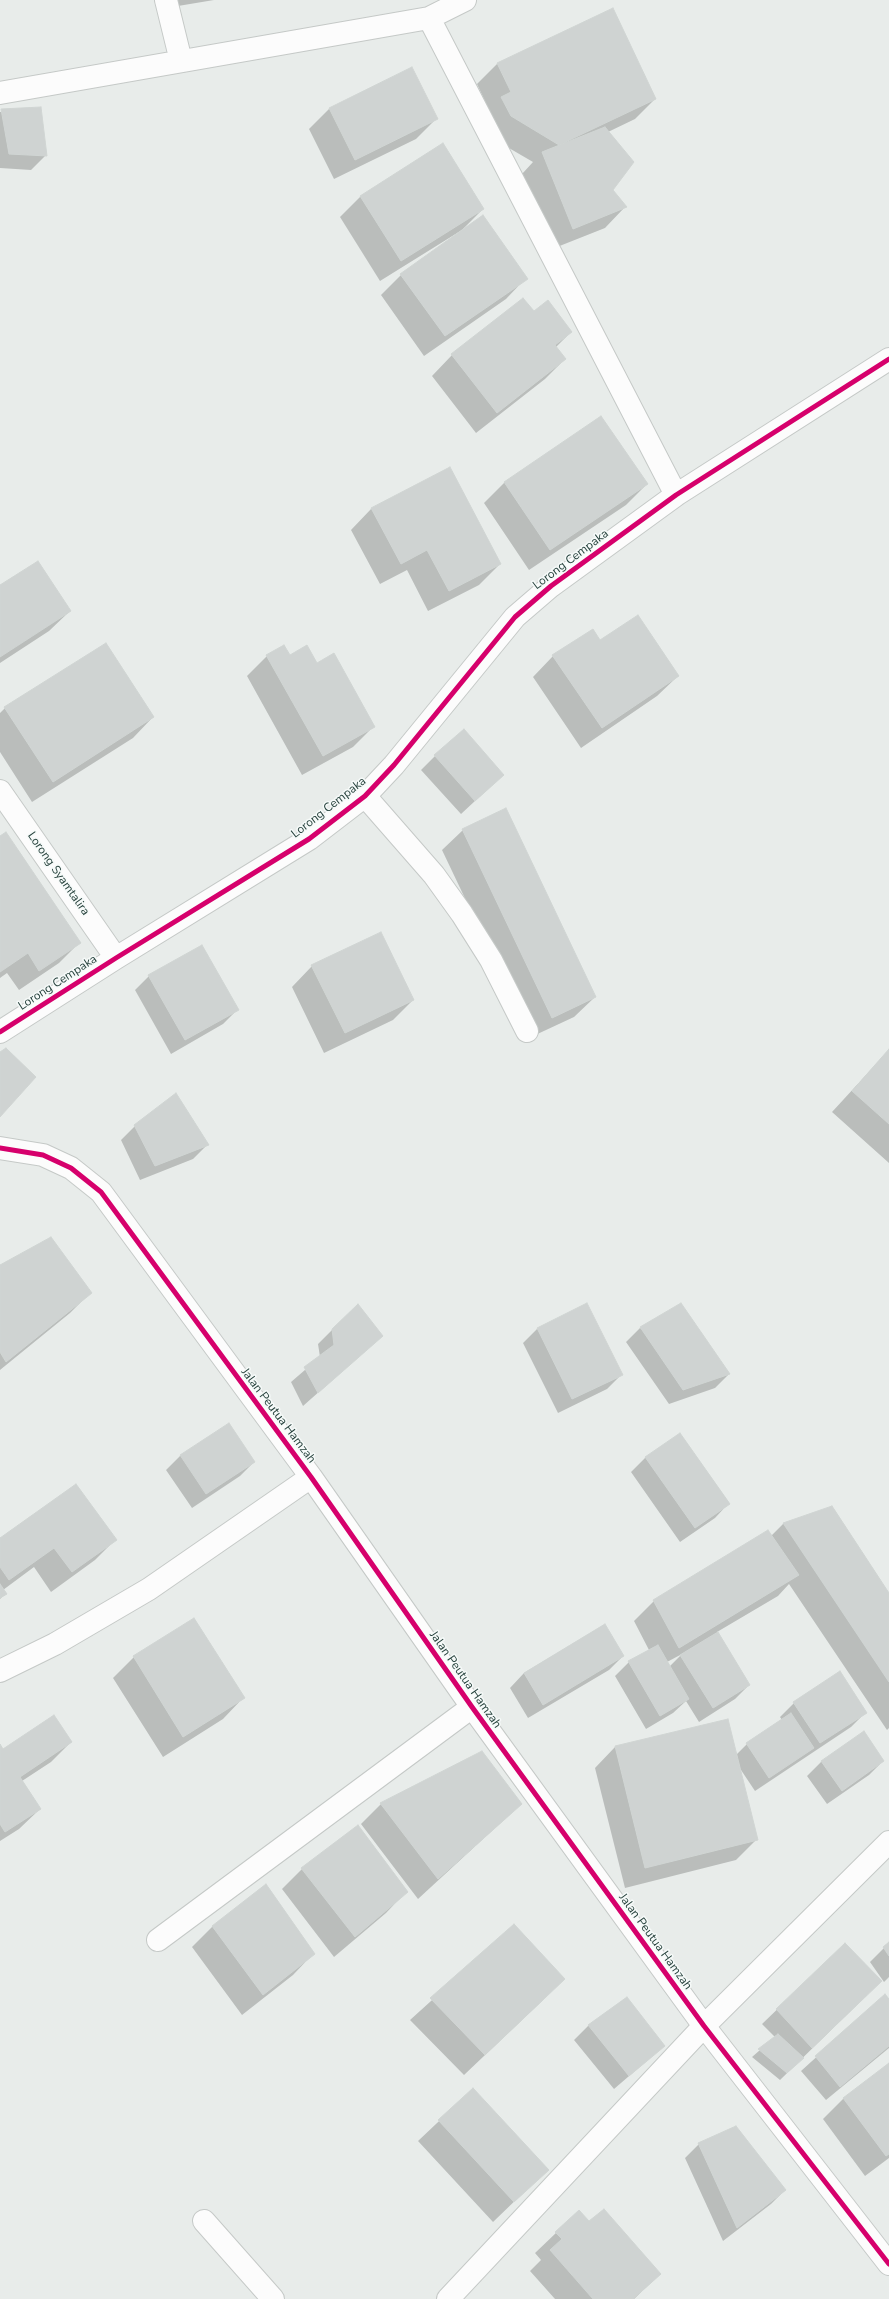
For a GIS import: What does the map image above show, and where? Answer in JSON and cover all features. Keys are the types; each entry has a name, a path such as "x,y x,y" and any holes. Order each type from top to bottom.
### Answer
{"street":[{"path":"166,0 181,61"},
{"path":"0,93 430,18 465,0"},
{"path":"430,18 676,494"},
{"name":"Lorong Cempaka","path":"0,1032 116,958 309,839 365,796 394,765 515,616 551,586 676,494 889,359"},
{"name":"Lorong Syamtalira","path":"0,791 116,958"},
{"path":"365,796 434,875 462,914 491,960 527,1031"},
{"name":"Jalan Peutua Hamzah","path":"0,1148 43,1155 71,1168 101,1192 311,1477 472,1707 704,2026 889,2264"},
{"path":"0,1671 54,1644 149,1589 311,1477"},
{"path":"158,1940 472,1707"},
{"path":"448,2299 704,2026 889,1842"},
{"path":"204,2221 273,2299"}],"building":[{"path":"613,8 656,99 559,145 511,116 501,97 511,92 497,63"},
{"path":"412,67 438,119 355,160 329,108"},
{"path":"41,107 47,156 9,154 1,109"},
{"path":"605,127 634,162 613,190 627,207 573,229 542,152"},
{"path":"443,143 484,209 401,261 360,196"},
{"path":"483,215 528,279 445,336 400,274"},
{"path":"523,298 534,311 548,300 572,332 555,345 566,359 497,413 451,354"},
{"path":"601,416 648,484 550,550 504,482"},
{"path":"450,467 501,564 449,591 427,550 401,564 371,508"},
{"path":"38,561 71,611 0,657 0,585"},
{"path":"638,615 679,676 602,728 552,655 593,629 600,640"},
{"path":"106,643 154,717 53,782 4,707"},
{"path":"284,645 290,655 307,645 317,663 334,653 375,727 323,756 266,655"},
{"path":"464,729 504,775 475,801 434,755"},
{"path":"506,808 596,997 552,1018 462,829"},
{"path":"6,832 81,943 39,971 28,953 0,972 0,836"},
{"path":"381,932 414,1000 345,1033 311,965"},
{"path":"202,945 239,1010 185,1040 148,975"},
{"path":"6,1048 36,1077 0,1117 0,1052"},
{"path":"889,1049 889,1124 852,1091"},
{"path":"176,1093 209,1145 155,1166 134,1125"},
{"path":"51,1237 92,1293 6,1362 0,1352 0,1265"},
{"path":"587,1303 623,1375 572,1399 537,1328"},
{"path":"681,1303 730,1374 683,1390 640,1327"},
{"path":"358,1304 383,1336 318,1393 304,1367 334,1345 332,1329"},
{"path":"229,1423 255,1462 206,1494 180,1455"},
{"path":"680,1433 730,1504 695,1528 645,1457"},
{"path":"76,1484 117,1540 72,1572 54,1548 9,1580 0,1567 0,1538"},
{"path":"832,1506 889,1593 889,1682 783,1523"},
{"path":"768,1530 799,1575 679,1648 653,1600"},
{"path":"0,1584 7,1594 0,1598"},
{"path":"194,1618 245,1698 183,1737 133,1656"},
{"path":"605,1624 624,1656 543,1705 524,1673"},
{"path":"718,1632 750,1685 713,1708 680,1655"},
{"path":"658,1645 689,1699 660,1716 628,1661"},
{"path":"840,1671 867,1713 820,1743 793,1702"},
{"path":"791,1713 814,1748 769,1778 746,1743"},
{"path":"54,1715 72,1742 20,1777 41,1809 5,1832 0,1824 0,1744 3,1749"},
{"path":"728,1719 758,1840 645,1868 615,1746"},
{"path":"864,1731 884,1761 842,1791 821,1761"},
{"path":"482,1751 522,1804 438,1879 380,1803"},
{"path":"358,1825 408,1892 355,1937 301,1868"},
{"path":"266,1884 315,1954 263,1995 212,1926"},
{"path":"514,1924 565,1979 485,2055 430,1998"},
{"path":"889,1942 889,1956 883,1947"},
{"path":"845,1943 882,1981 812,2048 776,2009"},
{"path":"885,1994 889,1999 889,2046 840,2087 815,2056"},
{"path":"627,1997 665,2046 629,2076 588,2025"},
{"path":"778,2034 804,2058 787,2073 758,2049"},
{"path":"889,2063 889,2154 886,2156 843,2098"},
{"path":"473,2088 549,2170 514,2202 438,2120"},
{"path":"736,2126 786,2190 737,2228 698,2143"},
{"path":"604,2209 661,2274 633,2299 593,2299 550,2250 562,2239 555,2232 579,2210 589,2221"}],"cycle path":[{"path":"0,1032 116,958 309,839 365,796 394,765 515,617 551,586 676,495 889,359"},
{"path":"0,1148 43,1155 71,1168 101,1192 311,1477 472,1707 704,2026 889,2264"}]}
